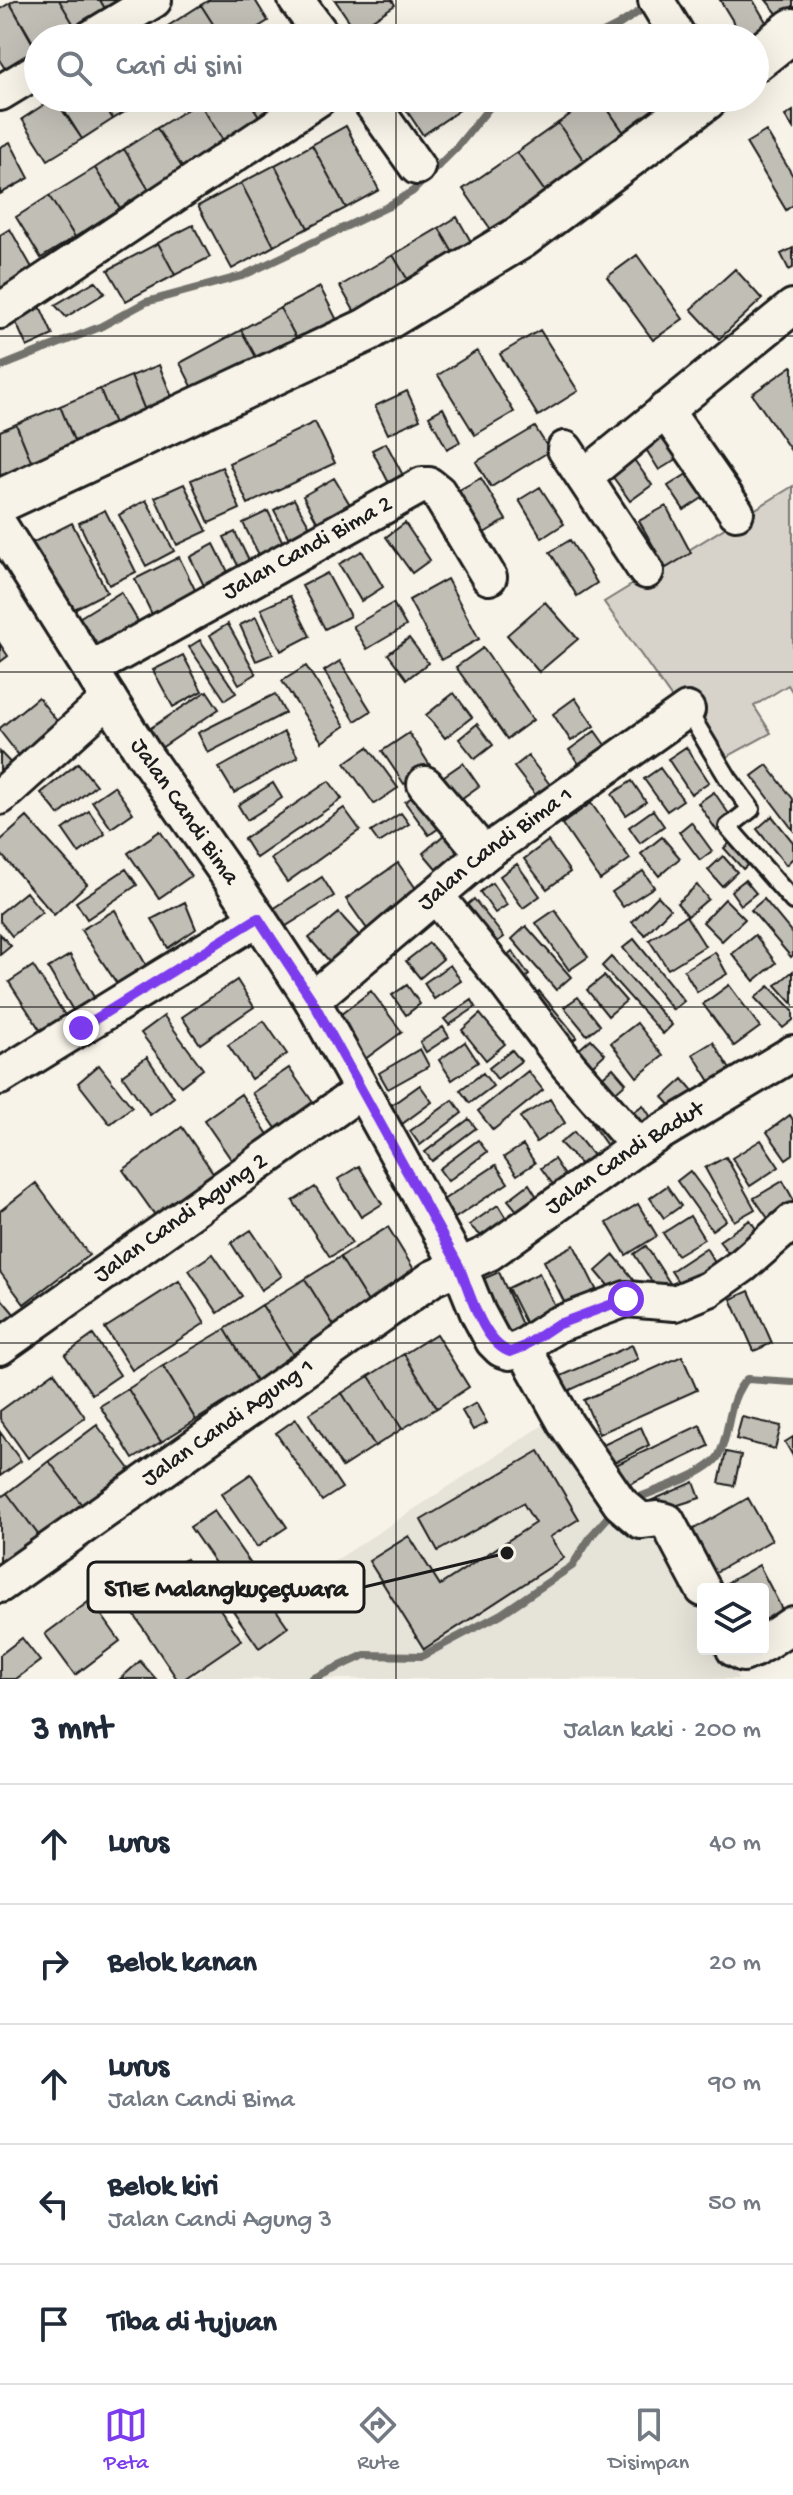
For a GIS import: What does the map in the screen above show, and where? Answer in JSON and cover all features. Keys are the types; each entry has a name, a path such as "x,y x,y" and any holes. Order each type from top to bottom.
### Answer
{"street":[{"path":"114,24 154,0"},
{"path":"296,0 314,24"},
{"path":"656,0 670,24"},
{"path":"769,49 793,30"},
{"path":"0,93 24,78"},
{"path":"0,311 298,112"},
{"path":"378,112 417,167"},
{"path":"0,501 367,330 521,237 687,112"},
{"path":"584,477 791,313"},
{"path":"665,410 736,512"},
{"path":"565,449 646,571"},
{"name":"Jalan Candi Bima 2","path":"91,669 422,485 429,485 438,492 489,577"},
{"name":"Jalan Candi Bima","path":"0,526 143,753 312,1000 459,1266 493,1341 510,1352 523,1347"},
{"path":"0,797 109,699"},
{"name":"Jalan Candi Bima 1","path":"312,1000 484,854 687,710"},
{"path":"425,784 484,854"},
{"path":"436,896 568,1065 638,1146"},
{"path":"0,1077 258,918"},
{"name":"Jalan Candi Badut","path":"459,1266 489,1253 638,1146 793,1053"},
{"name":"Jalan Candi Agung 2","path":"0,1347 361,1091"},
{"path":"700,1583 667,1521 637,1520 620,1503 566,1424 523,1347 556,1325 626,1299 675,1303 709,1289 743,1265 793,1221"},
{"name":"Jalan Candi Agung 1","path":"0,1585 433,1278 459,1266"},
{"path":"769,1638 793,1624"}],"lane":[{"path":"687,710 728,778 751,809 728,827 793,901"}],"shaded area":[{"path":"793,486 793,693 788,685 754,706 771,733 725,758 675,703 604,602"},
{"path":"551,1420 654,1530 697,1606 697,1655 724,1655 738,1679 190,1679 321,1570"}],"building":[{"path":"15,0 59,0 73,24 24,24 24,27 10,3"},
{"path":"59,0 100,0 107,12 87,24 73,24"},
{"path":"100,0 127,0 107,12"},
{"path":"209,0 255,0 268,21 263,24 213,24 201,5"},
{"path":"335,0 392,0 395,5 366,24 351,24"},
{"path":"720,0 753,0 767,24 735,24"},
{"path":"766,0 793,0 793,7 780,17"},
{"path":"10,3 24,28 24,62 7,72 0,61 0,9"},
{"path":"201,5 213,24 171,24"},
{"path":"793,111 793,128 785,116"},
{"path":"33,112 64,112 82,139 48,160 22,119"},
{"path":"65,112 109,112 113,119 82,139"},
{"path":"109,112 124,112 113,119"},
{"path":"183,112 205,112 224,142 183,169 157,128"},
{"path":"205,112 256,112 261,119 224,142"},
{"path":"256,112 272,112 261,119"},
{"path":"408,112 457,112 423,135"},
{"path":"574,112 610,112 627,137 587,165 558,123"},
{"path":"610,112 663,112 627,137"},
{"path":"558,123 587,165 546,193 517,152"},
{"path":"346,126 379,190 346,208 312,145"},
{"path":"157,128 183,169 149,190 124,149"},
{"path":"766,131 793,176 793,205 786,210 746,143"},
{"path":"10,142 29,178 0,194 0,147"},
{"path":"312,145 346,208 308,228 275,165"},
{"path":"124,149 149,190 120,208 95,168"},
{"path":"517,152 546,193 492,231 463,189"},
{"path":"275,165 308,228 274,246 241,183"},
{"path":"95,168 120,208 75,237 49,196"},
{"path":"241,183 274,246 232,269 198,206"},
{"path":"49,196 75,237 41,258 16,217"},
{"path":"457,217 478,254 460,265 439,228"},
{"path":"193,225 210,257 175,275 158,243"},
{"path":"439,228 460,265 415,292 393,255"},
{"path":"10,229 35,273 0,293 0,235"},
{"path":"158,243 175,275 126,301 108,270"},
{"path":"793,248 793,268 789,270 781,254"},
{"path":"393,255 415,292 361,323 340,286"},
{"path":"637,255 683,319 653,340 607,277"},
{"path":"735,269 762,299 719,339 691,309"},
{"path":"95,281 105,293 66,317 55,305"},
{"path":"320,287 339,324 300,345 280,308"},
{"path":"39,304 53,335 27,347 13,316"},
{"path":"280,308 300,345 261,366 241,330"},
{"path":"241,330 261,366 199,400 180,363"},
{"path":"540,330 578,391 538,416 500,354"},
{"path":"477,351 514,412 475,435 438,375"},
{"path":"159,365 176,407 148,418 131,376"},
{"path":"793,367 792,452 752,394"},
{"path":"131,376 148,418 117,431 100,389"},
{"path":"100,389 117,431 77,448 60,406"},
{"path":"407,391 420,419 388,434 375,406"},
{"path":"60,406 77,448 33,466 16,424"},
{"path":"443,408 460,442 447,449 429,416"},
{"path":"315,422 335,463 248,504 229,463"},
{"path":"16,424 33,466 0,479 0,431"},
{"path":"535,427 550,451 491,487 476,462"},
{"path":"670,430 685,454 659,470 644,446"},
{"path":"386,443 406,481 392,489 372,450"},
{"path":"630,454 652,485 630,501 608,470"},
{"path":"222,467 240,509 209,523 191,480"},
{"path":"698,467 713,491 684,510 668,486"},
{"path":"334,478 352,508 320,527 303,496"},
{"path":"481,478 506,520 479,536 454,493"},
{"path":"184,484 207,531 177,545 155,497"},
{"path":"540,487 564,524 542,538 519,500"},
{"path":"294,499 314,534 293,546 274,510"},
{"path":"146,500 174,551 146,566 119,515"},
{"path":"666,506 691,553 666,568 639,521"},
{"path":"105,510 136,572 109,585 79,523"},
{"path":"268,511 286,549 262,561 243,523"},
{"path":"72,523 107,592 61,616 26,546"},
{"path":"405,523 430,560 412,573 386,537"},
{"path":"235,532 252,567 241,572 224,537"},
{"path":"570,540 597,583 577,596 550,552"},
{"path":"214,544 232,580 207,592 190,557"},
{"path":"362,551 383,587 361,601 339,564"},
{"path":"179,557 202,604 158,627 135,579"},
{"path":"327,573 350,616 325,629 302,586"},
{"path":"447,579 479,639 441,660 409,600"},
{"path":"121,592 143,630 96,658 74,621"},
{"path":"290,596 310,636 281,651 261,609"},
{"path":"545,602 578,639 539,672 507,635"},
{"path":"393,603 406,626 367,649 353,626"},
{"path":"256,617 273,654 256,661 240,625"},
{"path":"228,624 256,674 239,684 210,635"},
{"path":"409,638 428,663 407,679 388,654"},
{"path":"200,640 236,693 225,700 189,647"},
{"path":"0,644 8,656 0,662"},
{"path":"483,648 533,720 507,739 456,667"},
{"path":"183,655 202,691 173,707 153,670"},
{"path":"340,661 371,711 355,721 324,671"},
{"path":"306,666 345,726 322,742 282,681"},
{"path":"207,691 219,709 149,756 137,737"},
{"path":"454,693 472,717 445,738 426,715"},
{"path":"275,694 285,713 208,753 198,733"},
{"path":"38,697 64,730 24,762 0,728"},
{"path":"575,698 594,726 571,741 553,714"},
{"path":"477,724 493,745 475,759 459,739"},
{"path":"595,731 605,745 579,764 569,750"},
{"path":"284,732 298,757 234,793 219,768"},
{"path":"409,733 431,767 404,784 382,751"},
{"path":"368,747 398,788 374,804 345,763"},
{"path":"686,747 709,782 691,794 668,759"},
{"path":"0,752 22,775 0,779"},
{"path":"528,756 551,786 537,797 514,767"},
{"path":"78,763 96,785 59,815 41,793"},
{"path":"463,763 479,786 448,808 431,785"},
{"path":"767,765 793,799 793,830 752,776"},
{"path":"660,768 683,800 667,811 644,779"},
{"path":"329,781 342,799 256,858 244,839"},
{"path":"632,781 646,802 626,815 612,794"},
{"path":"273,783 282,798 247,820 238,805"},
{"path":"114,786 133,813 111,828 92,801"},
{"path":"422,790 446,823 429,835 405,802"},
{"path":"714,792 733,820 717,831 698,803"},
{"path":"591,803 630,859 600,880 562,824"},
{"path":"344,808 360,830 287,882 271,859"},
{"path":"653,810 664,826 640,843 629,827"},
{"path":"89,811 105,834 79,853 63,830"},
{"path":"401,813 409,824 379,843 371,832"},
{"path":"772,816 793,842 793,858 786,865 757,829"},
{"path":"27,817 87,884 54,915 0,853 0,841"},
{"path":"691,822 712,851 700,860 679,832"},
{"path":"160,831 191,876 159,898 128,853"},
{"path":"445,834 467,859 445,879 423,853"},
{"path":"662,837 680,858 659,876 641,854"},
{"path":"734,839 753,860 743,869 724,848"},
{"path":"548,841 570,872 547,889 524,859"},
{"path":"723,856 737,872 722,886 708,870"},
{"path":"398,863 424,900 372,936 346,899"},
{"path":"517,864 540,896 523,908 500,876"},
{"path":"126,869 137,885 87,919 76,902"},
{"path":"643,871 654,887 623,907 612,892"},
{"path":"322,877 334,896 275,933 264,915"},
{"path":"745,880 756,893 741,905 731,891"},
{"path":"492,883 507,905 495,913 480,892"},
{"path":"697,885 708,899 688,916 677,903"},
{"path":"26,892 42,912 12,936 0,921 0,913"},
{"path":"658,896 670,909 645,935 632,922"},
{"path":"474,899 504,937 487,949 460,911"},
{"path":"725,899 745,919 722,941 703,922"},
{"path":"764,899 793,934 791,957 751,910"},
{"path":"185,902 196,929 168,948 152,919"},
{"path":"115,910 146,965 118,985 81,930"},
{"path":"555,910 588,957 569,970 536,923"},
{"path":"339,913 367,944 337,970 309,938"},
{"path":"686,916 705,946 668,969 649,940"},
{"path":"526,926 571,977 556,990 512,939"},
{"path":"0,934 11,946 0,955"},
{"path":"755,935 776,963 754,981 732,954"},
{"path":"634,939 684,1001 673,1010 623,948"},
{"path":"429,943 443,959 420,978 406,961"},
{"path":"512,951 529,975 515,986 498,964"},
{"path":"715,952 727,974 697,992 684,970"},
{"path":"70,955 95,999 74,1012 48,968"},
{"path":"611,957 672,1025 663,1034 602,966"},
{"path":"450,965 461,981 434,999 424,983"},
{"path":"33,966 68,1020 44,1036 9,982"},
{"path":"793,971 793,1004 776,985"},
{"path":"604,976 626,1001 608,1016 587,990"},
{"path":"237,980 254,1007 200,1044 182,1017"},
{"path":"407,985 420,1004 406,1015 392,995"},
{"path":"729,985 760,1027 734,1046 703,1004"},
{"path":"769,986 793,1011 793,1020 783,1028 755,998"},
{"path":"371,991 402,1032 361,1062 331,1022"},
{"path":"539,991 577,1037 560,1051 524,1004"},
{"path":"578,997 600,1025 587,1035 564,1007"},
{"path":"472,1000 476,1007 449,1025 444,1019"},
{"path":"480,1014 505,1044 486,1060 462,1030"},
{"path":"164,1016 203,1069 181,1086 141,1033"},
{"path":"264,1021 287,1054 251,1079 228,1045"},
{"path":"637,1023 663,1056 637,1077 611,1043"},
{"path":"443,1027 449,1037 426,1052 420,1042"},
{"path":"591,1039 605,1054 582,1075 568,1059"},
{"path":"465,1042 478,1062 452,1080 439,1060"},
{"path":"713,1042 731,1071 711,1083 693,1054"},
{"path":"420,1049 429,1066 388,1089 379,1073"},
{"path":"512,1050 521,1061 497,1079 489,1068"},
{"path":"147,1057 174,1097 150,1115 122,1075"},
{"path":"99,1065 132,1107 110,1124 78,1083"},
{"path":"289,1068 321,1114 284,1140 252,1093"},
{"path":"613,1068 626,1083 603,1103 590,1088"},
{"path":"528,1071 543,1090 493,1130 478,1111"},
{"path":"483,1073 493,1086 470,1103 460,1090"},
{"path":"683,1079 700,1099 681,1117 663,1097"},
{"path":"420,1085 432,1102 402,1124 389,1107"},
{"path":"241,1094 271,1139 235,1165 204,1120"},
{"path":"550,1099 565,1123 536,1142 520,1117"},
{"path":"453,1100 462,1113 420,1145 410,1131"},
{"path":"643,1105 660,1131 624,1119"},
{"path":"790,1115 793,1120 793,1154 786,1159 767,1132"},
{"path":"603,1116 624,1145 613,1154 591,1123"},
{"path":"469,1119 476,1128 432,1161 425,1152"},
{"path":"182,1127 214,1174 155,1215 123,1170"},
{"path":"574,1132 604,1169 592,1176 560,1143"},
{"path":"478,1140 487,1152 448,1181 439,1169"},
{"path":"761,1140 779,1167 750,1186 732,1158"},
{"path":"523,1145 535,1163 517,1175 504,1157"},
{"path":"726,1157 755,1209 734,1221 705,1168"},
{"path":"554,1159 574,1189 562,1197 541,1168"},
{"path":"496,1165 508,1183 455,1218 443,1200"},
{"path":"359,1166 382,1204 361,1217 338,1179"},
{"path":"690,1171 726,1220 712,1230 677,1181"},
{"path":"783,1181 793,1199 793,1219 778,1233 754,1198"},
{"path":"36,1183 89,1255 24,1304 0,1272 0,1211"},
{"path":"529,1184 545,1210 527,1223 508,1200"},
{"path":"667,1186 681,1206 664,1218 650,1198"},
{"path":"315,1187 352,1243 330,1257 293,1201"},
{"path":"638,1204 657,1236 626,1255 607,1223"},
{"path":"498,1205 512,1228 487,1241 469,1225"},
{"path":"690,1216 704,1239 677,1255 663,1233"},
{"path":"750,1220 766,1244 739,1266 719,1241"},
{"path":"388,1227 421,1281 373,1310 340,1257"},
{"path":"251,1230 282,1276 261,1290 231,1243"},
{"path":"574,1245 601,1299 570,1314 544,1261"},
{"path":"646,1246 675,1291 663,1299 634,1254"},
{"path":"706,1248 717,1266 682,1288 671,1271"},
{"path":"213,1254 242,1296 218,1313 189,1270"},
{"path":"614,1255 635,1281 617,1296 596,1271"},
{"path":"340,1257 373,1310 338,1332 305,1279"},
{"path":"499,1272 526,1334 503,1344 476,1282"},
{"path":"539,1273 562,1321 532,1336 508,1288"},
{"path":"305,1279 338,1332 295,1358 262,1305"},
{"path":"179,1281 205,1323 132,1370 105,1328"},
{"path":"749,1291 772,1343 754,1351 731,1299"},
{"path":"0,1297 15,1315 0,1328"},
{"path":"262,1305 295,1358 257,1382 225,1329"},
{"path":"225,1329 257,1382 196,1420 163,1366"},
{"path":"436,1334 469,1387 437,1408 404,1354"},
{"path":"93,1335 120,1375 92,1394 65,1355"},
{"path":"632,1345 638,1359 568,1391 561,1376"},
{"path":"404,1354 437,1408 402,1429 369,1376"},
{"path":"682,1356 697,1390 599,1434 584,1400"},
{"path":"163,1366 196,1420 161,1442 128,1389"},
{"path":"54,1372 85,1417 28,1458 0,1419 0,1411"},
{"path":"369,1376 402,1429 375,1446 342,1393"},
{"path":"128,1389 161,1442 133,1459 100,1406"},
{"path":"342,1393 375,1446 342,1467 309,1414"},
{"path":"476,1403 487,1423 473,1430 462,1411"},
{"path":"742,1417 781,1426 775,1449 736,1439"},
{"path":"296,1419 342,1488 322,1501 276,1433"},
{"path":"97,1425 130,1469 82,1505 49,1461"},
{"path":"700,1425 709,1446 615,1491 605,1470"},
{"path":"641,1427 649,1445 610,1465 601,1446"},
{"path":"0,1432 21,1461 0,1476"},
{"path":"793,1437 793,1456 785,1442"},
{"path":"539,1451 579,1519 550,1537 564,1558 424,1649 369,1561 409,1536 440,1585 535,1523 523,1503 438,1551 421,1520"},
{"path":"726,1452 741,1455 734,1486 719,1483"},
{"path":"49,1461 82,1505 40,1537 7,1493"},
{"path":"251,1474 287,1527 257,1547 221,1494"},
{"path":"694,1482 700,1498 640,1517 634,1508"},
{"path":"7,1493 40,1537 0,1567 0,1498"},
{"path":"748,1498 772,1540 709,1576 685,1534"},
{"path":"214,1511 255,1570 231,1586 190,1527"},
{"path":"186,1559 241,1640 184,1679 177,1679 125,1601"},
{"path":"759,1565 768,1583 726,1583"},
{"path":"254,1578 288,1627 259,1648 225,1599"},
{"path":"769,1584 784,1613 769,1622"},
{"path":"91,1600 120,1641 75,1675 45,1634"},
{"path":"22,1638 40,1661 16,1679 0,1679 0,1655"},
{"path":"140,1661 156,1679 120,1679"}],"waterway":[{"path":"620,24 649,5"},
{"path":"0,367 100,327 146,302 242,276 387,207 413,191 458,146 486,112"},
{"path":"635,1499 693,1475 713,1462 723,1446 736,1396 747,1379 793,1382"},
{"path":"312,1679 365,1655 422,1656 501,1614 572,1566 608,1517"}],"place":[{"name":"STIE Malangkuçeçwara","path":"507,1553"}],"route":[{"path":"81,1028 258,918 312,1000 459,1266 493,1341 510,1352 556,1325 626,1299"}]}
